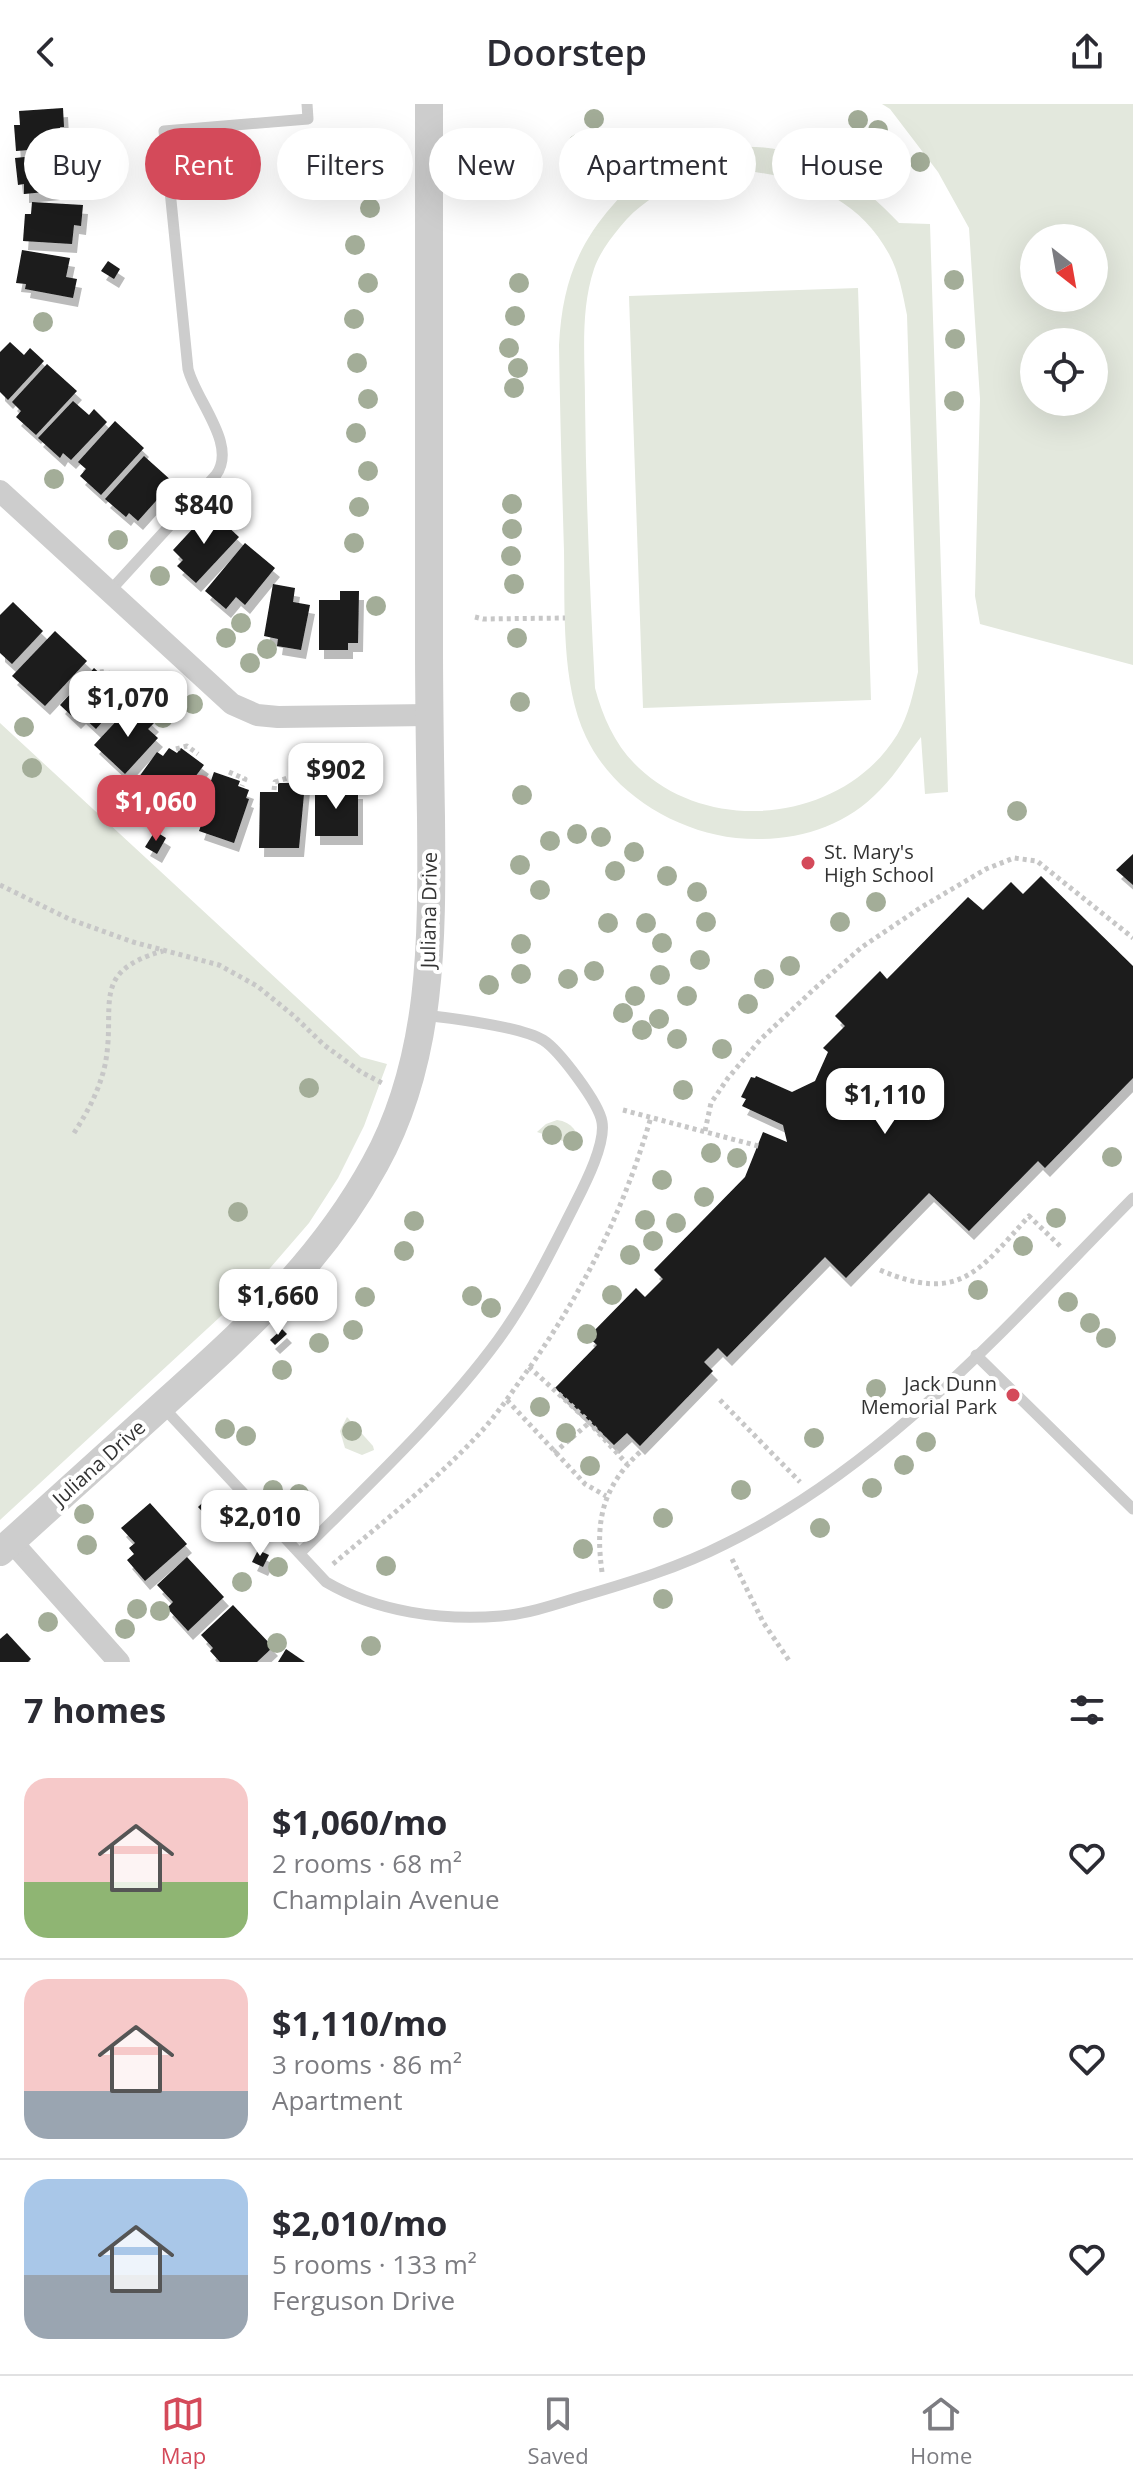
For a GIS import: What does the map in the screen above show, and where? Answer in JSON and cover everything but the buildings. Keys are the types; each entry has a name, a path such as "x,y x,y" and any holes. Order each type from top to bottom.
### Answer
{"street":[{"name":"Juliana Drive","path":"6,1547 268,1308 332,1235 378,1160 413,1068 424,1015 432,886 429,104"},
{"path":"0,491 232,704 244,711 278,717 429,715"},
{"path":"6,1547 119,1662"}],"lane":[{"path":"109,592 216,475 222,467 224,453 221,439 188,369 164,131 308,119 307,104"},
{"path":"300,1553 460,1388 499,1339 550,1253 586,1180 600,1140 602,1122 581,1084 569,1064 539,1037 464,1020 424,1015"},
{"path":"162,1406 326,1582 358,1598 416,1613 450,1617 503,1616 605,1590 666,1569 725,1545 792,1508 882,1443 976,1355 1133,1198"},
{"path":"976,1355 1133,1509"}],"path":[{"path":"475,617 565,618"},
{"path":"100,672 106,671 121,685"},
{"path":"176,749 187,746 198,754"},
{"path":"229,772 245,779 242,786"},
{"path":"329,773 343,776 348,788"},
{"path":"274,790 275,782 294,776"},
{"path":"705,1131 711,1103 728,1078 760,1040 813,990 862,947 986,869 1014,858 1037,861 1133,938"},
{"path":"0,885 69,919 164,951 219,965 257,986 324,1045 361,1072 404,1095"},
{"path":"74,1133 94,1100 104,1066 109,1037 108,993 119,971 142,957 164,951"},
{"path":"623,1110 762,1147"},
{"path":"320,1575 456,1458 507,1400 567,1310 596,1258 625,1197 651,1117"},
{"path":"880,1270 922,1284 960,1281 985,1265 1029,1216 1073,1259"},
{"path":"529,1367 589,1423 627,1464"},
{"path":"507,1400 585,1484 607,1496"},
{"path":"720,1400 811,1494"},
{"path":"554,1453 589,1423"},
{"path":"605,1590 598,1546 607,1496 627,1464 641,1451"},
{"path":"725,1545 763,1622 790,1662"}],"shaded area":[{"path":"882,104 1133,104 1133,665 980,624 975,596 980,399 969,228 938,172 911,137 911,128 904,128 890,109"},
{"path":"756,147 772,149 772,175 756,172"},
{"path":"618,200 650,200 620,227 599,258 590,285 585,318 586,474 595,688 606,721 617,741 639,768 669,790 703,804 739,811 776,810 811,801 845,786 874,764 897,735 910,704 918,672 907,315 898,276 889,254 864,220 838,200 875,200 899,223 930,224 948,792 925,794 921,737 886,784 849,815 795,836 736,838 691,827 648,806 612,776 598,757 578,716 568,670 559,345 567,287 580,253"},
{"path":"858,288 871,700 643,708 629,296"},
{"path":"0,723 361,1057 387,1064 364,1126 338,1178 309,1223 258,1282 0,1520"},
{"path":"557,1120 574,1129 580,1147 537,1132"},
{"path":"347,1417 374,1450 362,1455 345,1448 340,1431"}],"place":[{"name":"St. Mary's High School","path":"808,863"},
{"name":"Jack Dunn Memorial Park","path":"1013,1395"}]}
